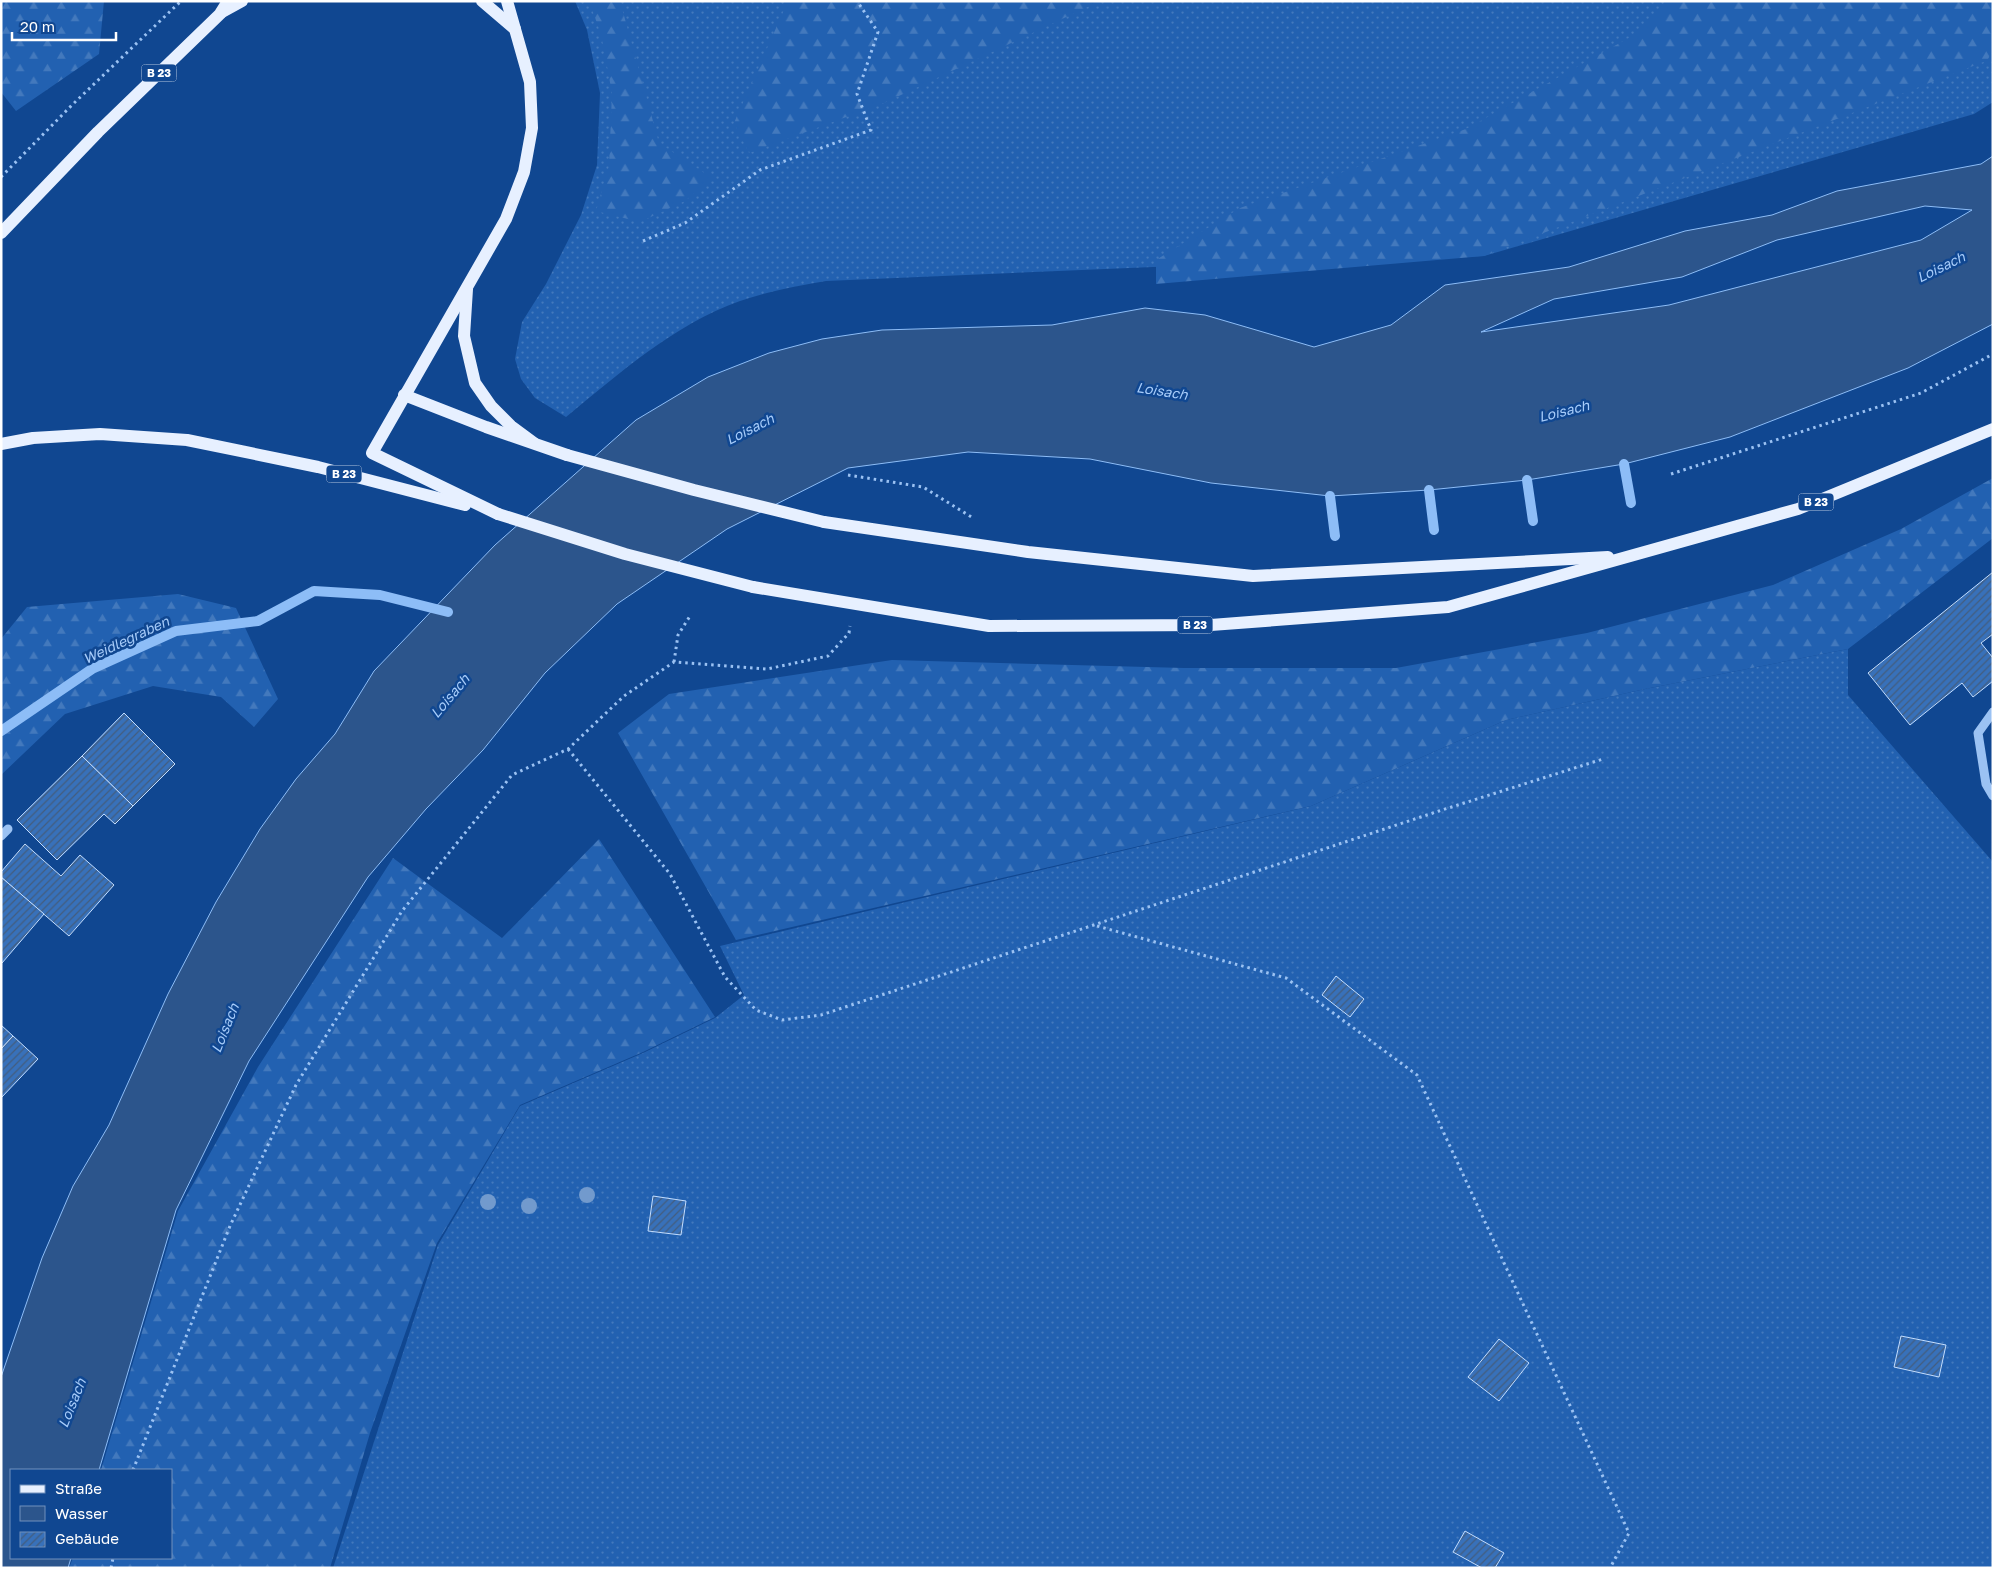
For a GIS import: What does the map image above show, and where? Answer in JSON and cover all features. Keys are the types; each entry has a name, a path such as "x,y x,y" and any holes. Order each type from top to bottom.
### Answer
{"main road":[{"name":"B 23","path":"220,14 228,1"},
{"name":"B 23","path":"1,233 98,132 220,14 242,1"},
{"path":"482,1 516,29"},
{"path":"404,395 506,219 524,172 532,128 530,82 507,1"},
{"path":"467,284 464,336 475,383 491,406 511,426 534,444"},
{"name":"B 23","path":"498,514 372,453 404,395 567,455 694,490 824,522 1028,552 1253,576 1632,555"},
{"name":"B 23","path":"1,444 34,438 100,434 187,440 318,467 498,514 625,554 753,586 989,626 1211,625 1448,607 1798,510 1993,429"}],"lane":[{"path":"1993,712 1978,733 1986,784 1993,796"}],"path":[{"path":"1,178 72,104 181,1"},
{"path":"643,241 685,223 760,170 871,130 857,94 878,32 857,1"},
{"path":"1671,474 1921,393 1993,354"},
{"path":"848,475 923,487"},
{"path":"133,1469 230,1226 296,1085 402,911 512,775 568,749 624,696 674,662 767,669 828,656 849,633 853,603"},
{"path":"674,662 678,635 690,616"},
{"path":"568,749 670,874 725,977 756,1010 782,1020 821,1015 1096,926 1439,811 1604,759"},
{"path":"1096,926 1286,978 1417,1075 1629,1533 1610,1568"}],"green space":[{"path":"1,1 104,1 99,54 16,111 1,92"},
{"path":"575,1 1993,1 1993,102 1974,114 1484,256 1153,267 826,281 783,289 740,301 692,323 648,352 566,417 535,398 521,379 515,359 522,322 546,284 581,215 597,165 600,93 587,30"},
{"path":"589,1 620,1 659,143 712,178 685,201 640,222 596,211 609,166 612,93 601,34"},
{"path":"788,1 1100,1 884,103 749,153 734,123"},
{"path":"1670,1 1993,1 1993,51 1986,61 1484,256 1156,284 1156,260 1240,208 1466,129 1634,35"},
{"path":"1993,478 1993,538 1848,649 1645,689 1506,720 1311,806 736,940 618,733 669,694 892,660 1184,668 1396,668 1587,633 1773,585 1901,529"},
{"path":"178,594 236,608 278,699 254,727 221,697 153,686 65,714 1,775 1,639 27,607"},
{"path":"1848,649 1848,695 1993,862 1993,1568 333,1568 438,1245 520,1106 643,1053 715,1018 744,995 720,946 1311,806 1506,720 1645,689"},
{"path":"599,839 715,1017 643,1052 520,1105 437,1243 370,1433 330,1568 69,1568 73,1559 172,1559 172,1469 101,1469 178,1211 258,1067 393,858 502,938"}],"water":[{"name":"Loisach","path":"1993,156 1993,324 1908,368 1730,437 1624,464 1527,480 1429,490 1330,496 1211,483 1090,459 968,452 848,468 727,529 617,604 545,673 483,750 426,809 368,877 249,1061 176,1210 99,1469 10,1469 10,1559 71,1559 68,1568 1,1568 1,1377 42,1258 73,1186 109,1125 168,994 216,902 260,829 296,779 335,734 374,671 495,545 636,420 708,377 769,353 822,339 882,330 1052,325 1145,308 1205,315 1314,347 1391,325 1445,285 1569,267 1685,231 1772,215 1837,191 1981,164","holes":["1925,206 1972,210 1921,240 1669,305 1481,332 1554,299 1682,277 1777,240"]}],"building":[{"path":"1993,572 1993,634 1981,643 1993,658 1993,681 1973,697 1962,683 1910,725 1868,673"},
{"path":"124,713 175,764 133,806 82,756"},
{"path":"82,756 133,806 115,824 104,814 57,860 17,820"},
{"path":"25,844 61,876 80,855 114,885 69,936 1,877 1,872"},
{"path":"1,877 44,914 2,963 1,962"},
{"path":"1336,976 1364,999 1350,1017 1322,995"},
{"path":"1,1025 13,1036 1,1049"},
{"path":"13,1036 38,1059 1,1098 1,1049"},
{"path":"653,1196 686,1201 681,1235 648,1231"},
{"path":"1901,1336 1946,1345 1939,1377 1894,1367"},
{"path":"1499,1339 1529,1363 1499,1401 1468,1377"},
{"path":"1465,1531 1504,1553 1495,1568 1482,1568 1453,1552"}],"waterway":[{"path":"1624,464 1631,503"},
{"path":"1527,480 1533,521"},
{"path":"1429,490 1434,530"},
{"path":"1330,496 1335,536"},
{"name":"Weidlegraben","path":"1,731 92,669 176,631 258,621 314,591 380,595 448,612"}]}
